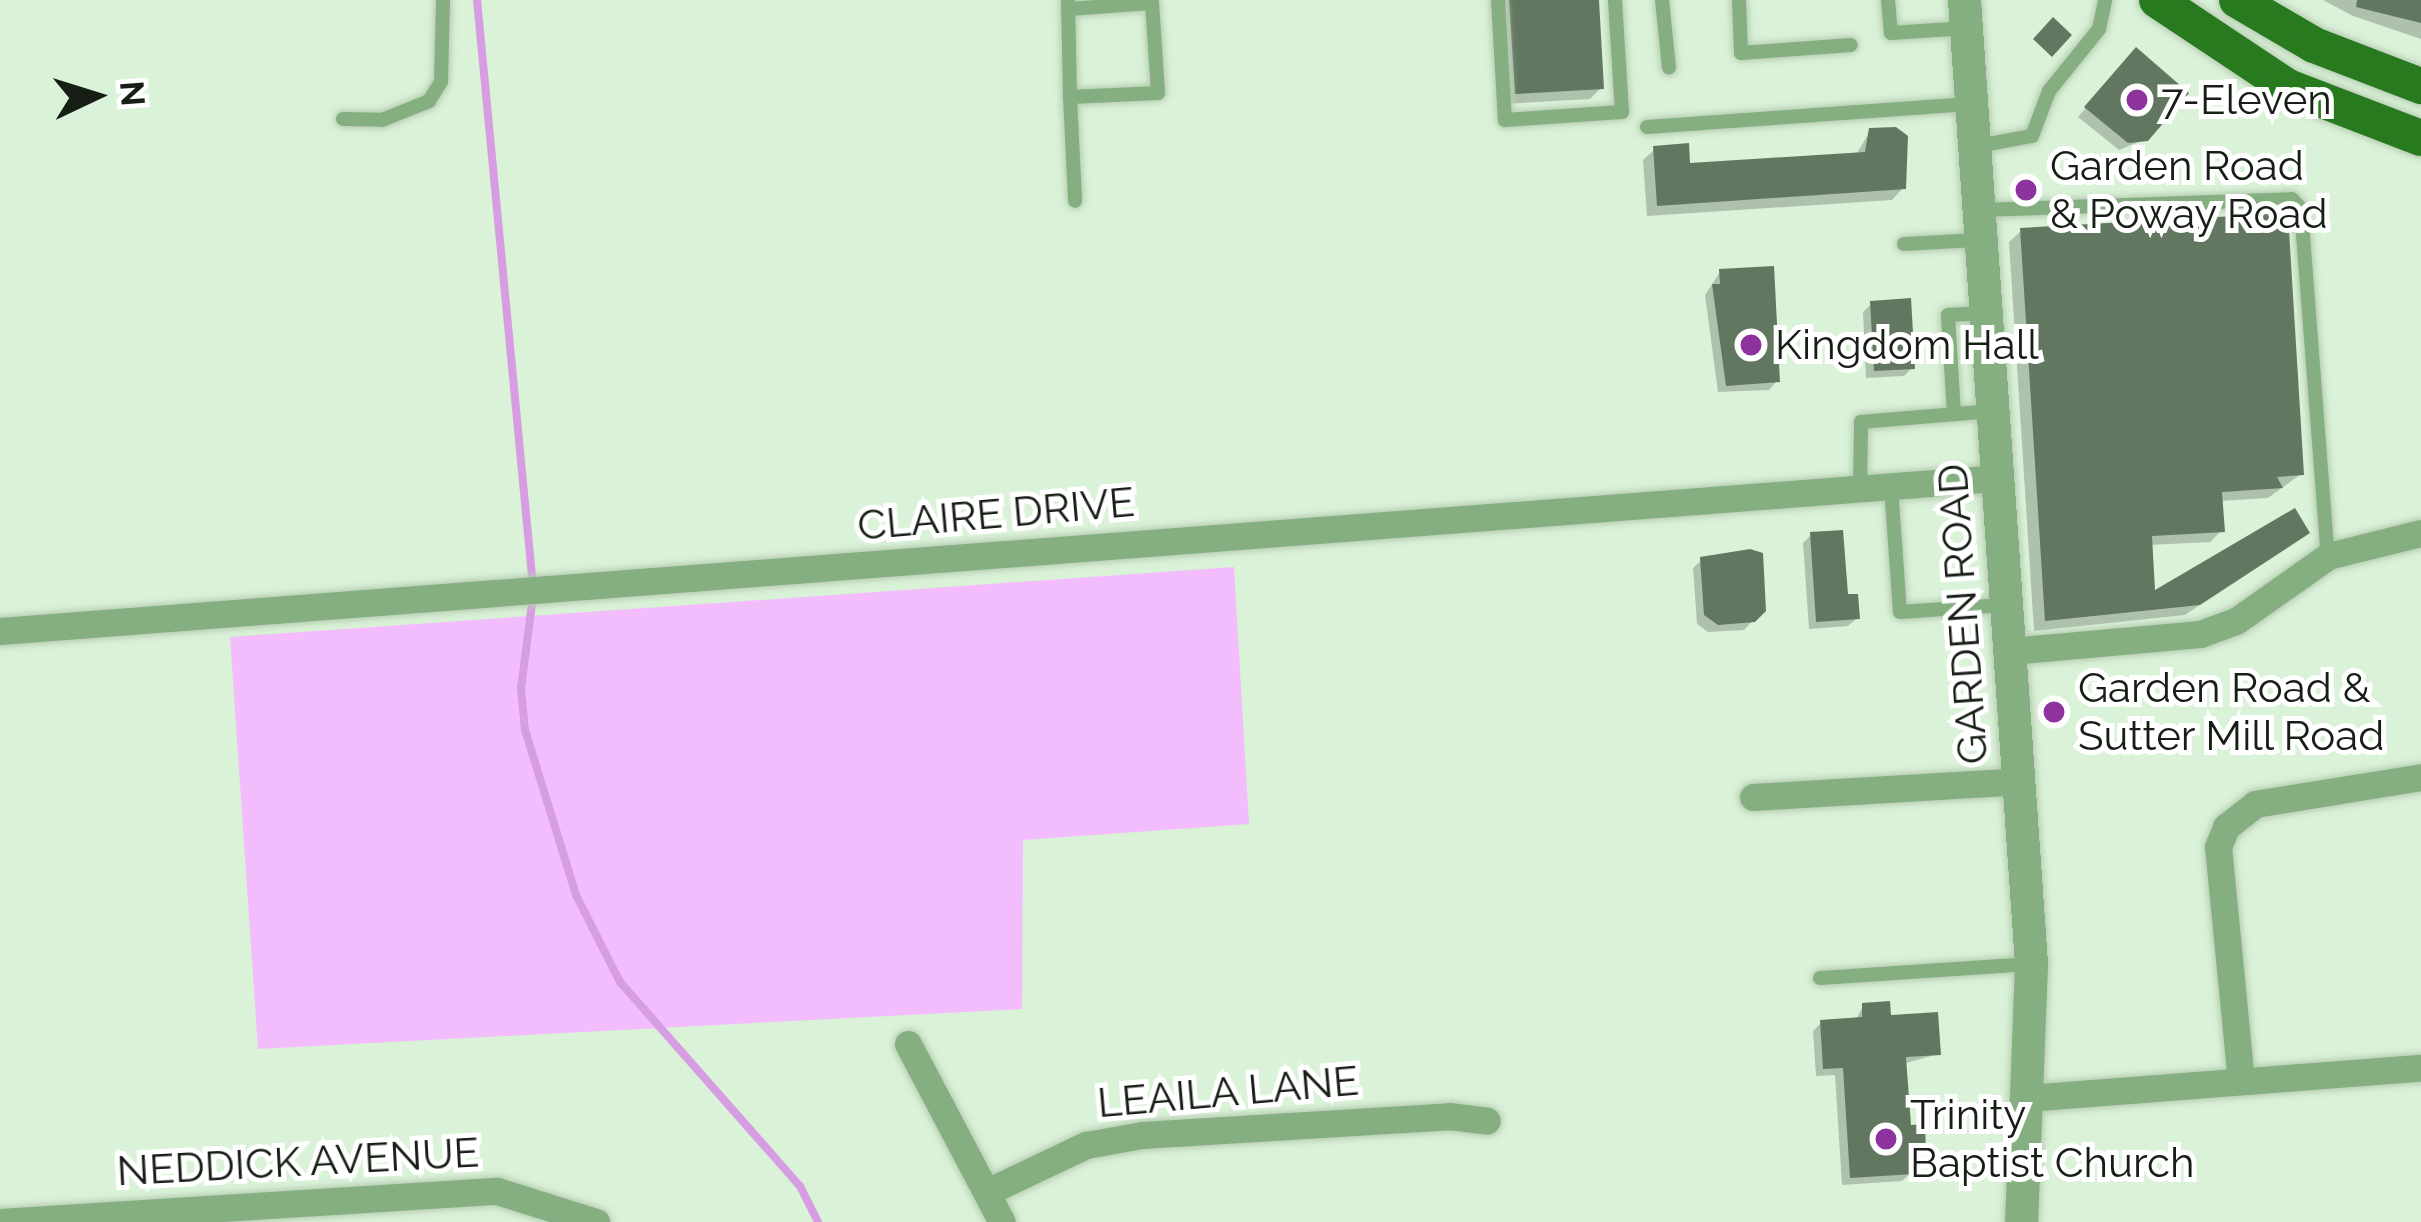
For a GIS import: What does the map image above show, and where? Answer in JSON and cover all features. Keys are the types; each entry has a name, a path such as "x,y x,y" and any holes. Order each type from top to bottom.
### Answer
{"main road":[{"path":"2157,0 2288,87 2421,138"},
{"path":"2237,0 2314,45 2421,86"}],"street":[{"name":"GARDEN ROAD","path":"1965,14 1978,146 2031,964 2021,1222"},
{"name":"CLAIRE DRIVE","path":"0,632 2000,478"},
{"path":"2010,651 2200,634 2236,621 2327,556 2421,533"},
{"path":"2241,1081 2218,848 2226,827 2255,804 2421,777"},
{"path":"1753,797 2019,781"},
{"path":"908,1044 1002,1222"},
{"path":"2027,1098 2421,1068"},
{"name":"LEAILA LANE","path":"986,1192 1086,1144 1142,1135 1449,1116 1487,1121"},
{"name":"NEDDICK AVENUE","path":"0,1222 401,1209 525,1195 596,1222"}],"lane":[{"path":"344,118 382,120 429,101 441,82 443,0"},
{"path":"1498,0 1505,120 1622,112 1615,0"},
{"path":"1662,0 1669,68"},
{"path":"1738,0 1741,52 1851,45"},
{"path":"1888,0 1891,33 1965,14"},
{"path":"1978,146 2032,136 2049,91 2099,28 2105,0"},
{"path":"1070,97 1158,93 1152,3 1068,5 1070,97 1075,201"},
{"path":"1647,127 1974,104"},
{"path":"1904,244 1983,225 2292,199 2301,209 2327,556"},
{"path":"1954,414 1948,316 1989,313"},
{"path":"1860,489 1861,422 1995,410"},
{"path":"1892,487 1900,612 2007,604"},
{"path":"1820,978 2031,964"}],"shaded area":[{"path":"1234,567 1249,824 1023,840 1022,1009 258,1049 230,637"}],"building":[{"path":"1509,0 1599,0 1604,89 1515,94"},
{"path":"2357,0 2421,0 2421,23 2356,7"},
{"name":"7-Eleven","path":"2053,17 2072,35 2052,57 2033,39"},
{"name":"7-Eleven","path":"2136,47 2189,93 2148,141 2128,143 2084,107"},
{"path":"1896,127 1908,136 1906,189 1657,206 1653,146 1689,143 1690,163 1865,152 1869,128"},
{"path":"2288,213 2304,475 2277,477 2283,488 2222,492 2225,532 2152,536 2155,590 2295,508 2310,533 2200,605 2045,621 2020,228"},
{"name":"Kingdom Hall","path":"1774,266 1780,382 1726,386 1712,284 1720,284 1719,269"},
{"path":"1911,298 1915,369 1874,371 1870,301"},
{"path":"1843,530 1848,594 1858,594 1860,619 1816,622 1810,532"},
{"path":"1750,549 1763,553 1766,611 1755,622 1718,625 1704,615 1700,557"},
{"path":"1890,1001 1891,1015 1938,1012 1941,1055 1906,1057 1911,1125 1925,1124 1926,1153 1912,1154 1914,1174 1850,1178 1843,1068 1823,1069 1820,1020 1862,1017 1862,1003"}],"waterway":[{"path":"477,0 532,576"},
{"path":"533,596 521,688 525,730 576,895 620,982 800,1186 818,1222"}],"place":[{"name":"7-Eleven","path":"2137,100"},
{"name":"Garden Road & Poway Road","path":"2026,190"},
{"name":"Kingdom Hall","path":"1751,345"},
{"name":"Garden Road & Sutter Mill Road","path":"2054,712"},
{"name":"Trinity Baptist Church","path":"1886,1139"}]}
